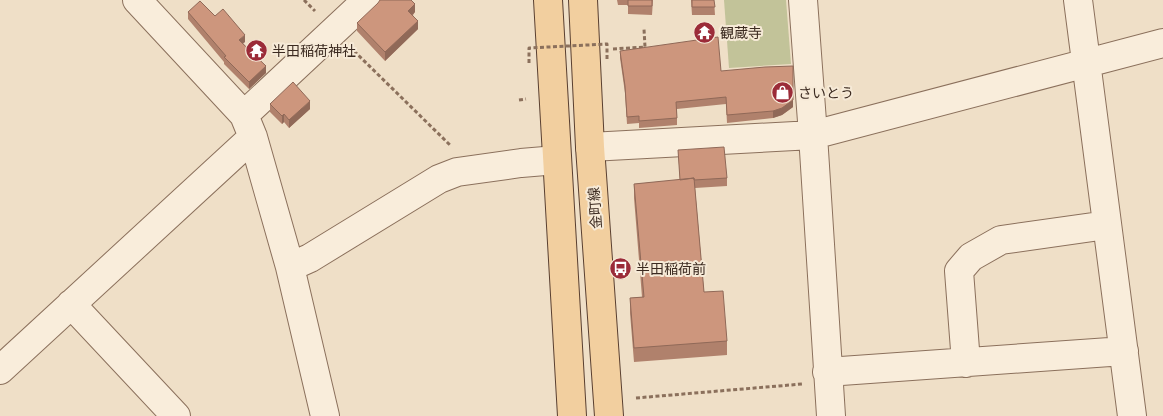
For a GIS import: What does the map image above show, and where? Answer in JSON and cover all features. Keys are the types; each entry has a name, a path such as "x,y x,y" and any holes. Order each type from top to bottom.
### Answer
{"main road":[{"path":"548,0 572,416"},
{"name":"金町線","path":"584,0 590,147 609,408"}],"street":[{"path":"137,0 248,126 290,267 325,416"},
{"path":"0,370 71,304 248,126 334,31 367,0"},
{"path":"803,0 831,416"},
{"path":"1078,0 1132,416"},
{"path":"590,147 813,135 1163,43"},
{"path":"290,267 310,258 438,180 457,172 521,162 557,160"},
{"path":"966,363 959,271 971,257 1001,240 1107,225"},
{"path":"71,304 176,416"},
{"path":"828,377 966,363 1124,351"}],"path":[{"path":"304,0 475,170"},
{"path":"610,49 645,47 644,29"},
{"path":"529,63 529,48 606,44 608,59"},
{"path":"609,408 828,377"}],"green space":[{"path":"724,0 786,0 791,64 729,68"}],"building":[{"path":"380,0 411,0 415,4 408,11 418,21 385,52 357,23"},
{"path":"628,0 652,0 652,6 628,6"},
{"path":"692,0 714,0 715,7 692,7"},
{"path":"200,1 215,16 223,9 245,35 239,40 266,66 249,82 224,57 226,56 188,12"},
{"path":"718,37 721,71 793,66 793,100 782,108 773,111 727,115 726,97 676,102 677,118 639,121 639,116 627,117 620,51"},
{"path":"293,82 310,101 289,120 270,104"},
{"path":"724,147 727,178 680,180 678,150"},
{"path":"694,178 704,292 723,291 727,341 634,348 630,298 644,297 634,184"}],"place":[{"name":"観蔵寺","path":"704,33"},
{"name":"半田稲荷神社","path":"256,51"},
{"name":"さいとう","path":"782,93"},
{"name":"半田稲荷前","path":"620,269"}]}
